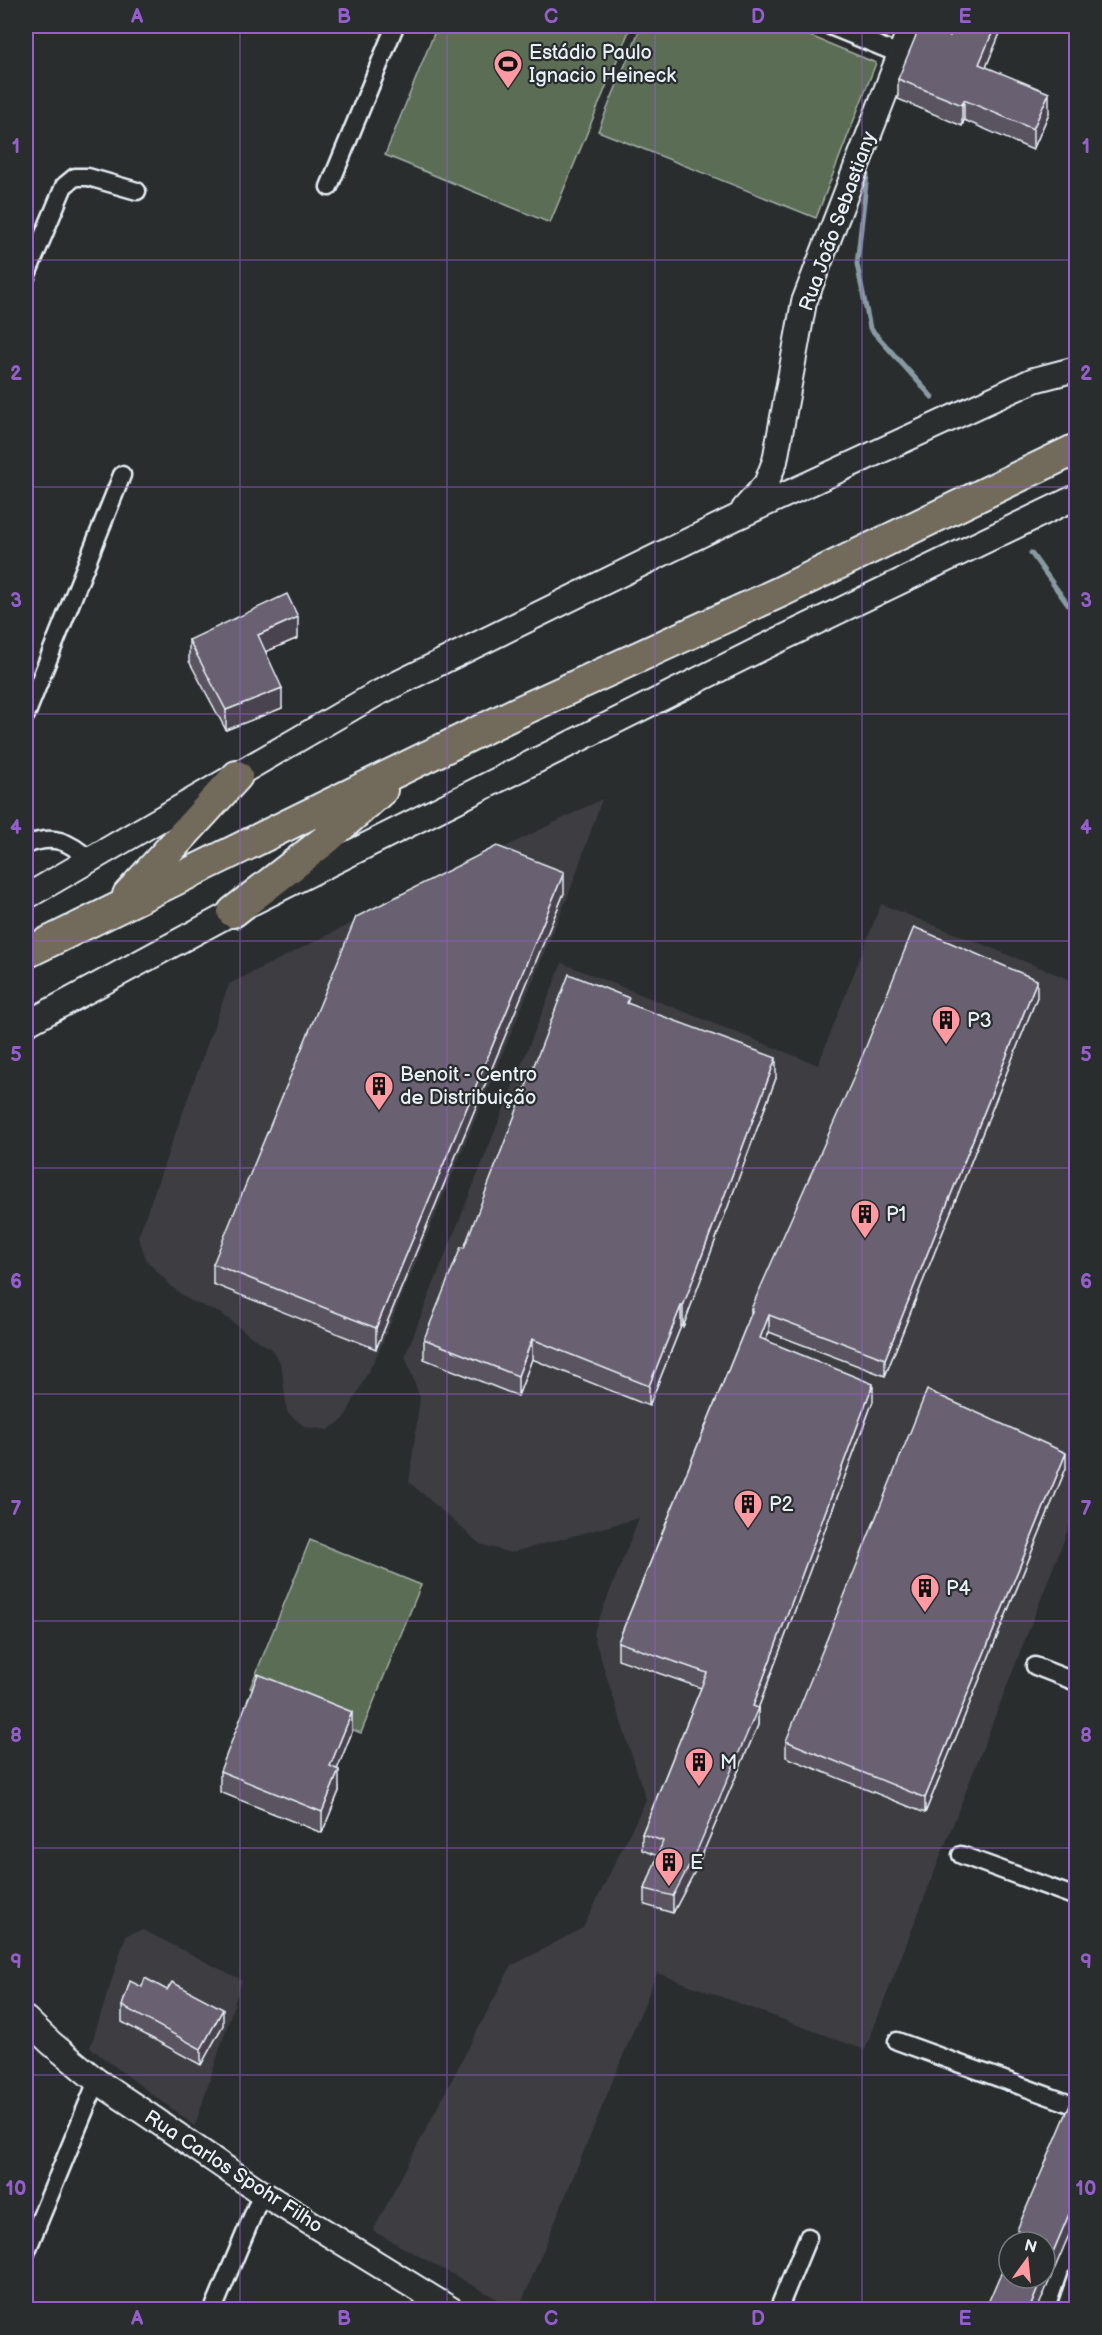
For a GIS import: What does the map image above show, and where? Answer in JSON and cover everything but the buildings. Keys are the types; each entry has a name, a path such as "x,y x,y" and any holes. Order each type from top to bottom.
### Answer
{"highway":[{"path":"26,953 514,714 780,592 1077,449"},
{"path":"232,912 324,841 411,765"},
{"path":"116,908 237,776"}],"main road":[{"name":"Rua João Sebastiany","path":"737,517 766,484 775,461 804,302 911,26"},
{"path":"26,897 376,694 737,517 1077,358"},
{"path":"1034,380 1077,369"},
{"path":"26,1024 232,912 760,649 1077,497"},
{"name":"Rua Carlos Spohr Filho","path":"26,2019 97,2081 262,2193 452,2310"}],"street":[{"path":"329,187 395,26"},
{"path":"830,26 900,54"},
{"path":"26,277 64,186 75,177 88,177 137,191"},
{"path":"26,715 122,476"},
{"path":"26,844 50,839 66,842 90,860"},
{"path":"1035,1666 1077,1682"},
{"path":"961,1855 1077,1897"},
{"path":"897,2041 1077,2106"},
{"path":"26,2253 97,2081"},
{"path":"213,2310 262,2193"},
{"path":"778,2310 808,2237"},
{"path":"1065,2310 1077,2278"}],"shaded area":[{"name":"Benoit - Centro de Distribuição","path":"602,799 570,891 379,1351 344,1419 328,1430 305,1427 287,1412 282,1370 279,1360 270,1348 222,1314 187,1299 171,1286 147,1261 138,1237 229,984"},
{"path":"881,904 1076,982 1076,1509 865,2050 657,1973 519,2309 516,2309 373,2231 511,1966 583,1928 646,1800 593,1634 639,1518 510,1553 480,1544 409,1482 420,1398 405,1356 562,963 818,1065"},
{"path":"143,1930 242,1980 195,2126 90,2048 126,1935"}],"green space":[{"name":"Estádio Paulo Ignacio Heineck","path":"437,26 631,26 550,223 385,155"},
{"path":"641,26 786,26 876,63 816,218 598,131"},
{"path":"310,1540 421,1585 361,1733 250,1688"}],"waterway":[{"path":"867,175 857,264 870,328 932,397"},
{"path":"1031,553 1076,616"}],"place":[{"name":"Estádio Paulo Ignacio Heineck","path":"508,90"},
{"name":"P3","path":"946,1046"},
{"name":"Benoit - Centro de Distribuição","path":"379,1112"},
{"name":"P1","path":"865,1240"},
{"name":"P2","path":"748,1530"},
{"name":"P4","path":"925,1614"},
{"name":"M","path":"699,1788"},
{"name":"E","path":"669,1888"}]}
